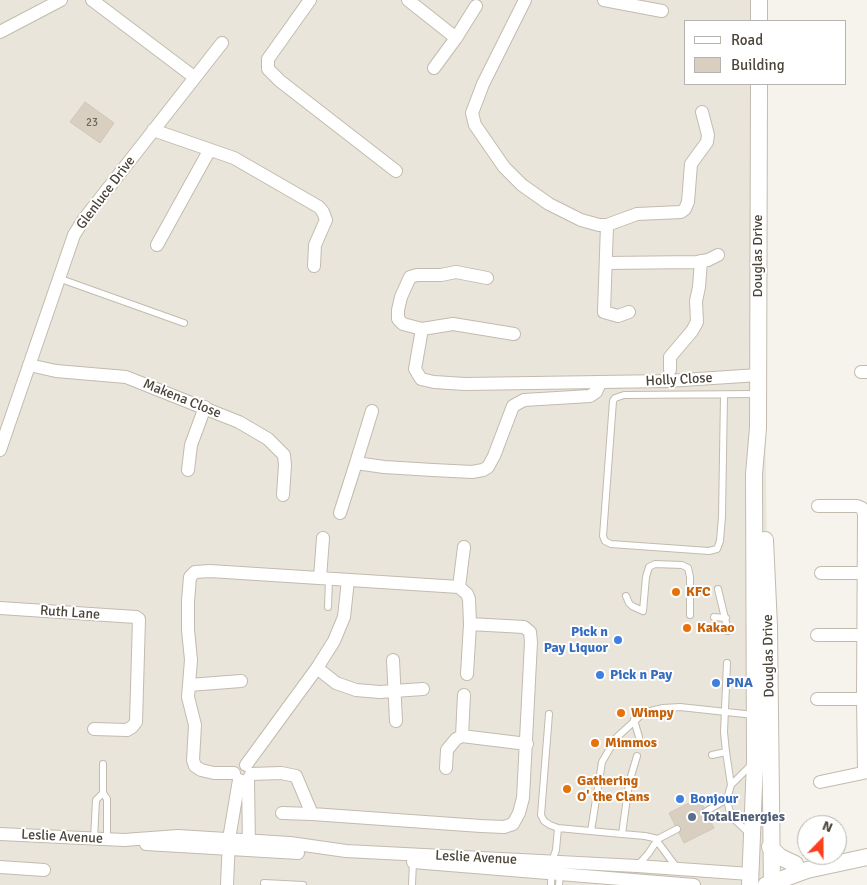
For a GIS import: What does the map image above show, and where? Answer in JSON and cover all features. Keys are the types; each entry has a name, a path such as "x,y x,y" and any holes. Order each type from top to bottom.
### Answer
{"street":[{"path":"0,32 61,0"},
{"path":"92,0 194,77"},
{"path":"310,0 268,59 268,69 280,81 396,171"},
{"path":"408,0 456,38"},
{"path":"525,0 483,84 472,113 475,125 504,167 522,185 569,215 590,224 607,225 637,214 681,212 685,209 688,202 691,164 707,142 708,135 702,112"},
{"path":"604,0 662,11"},
{"path":"759,0 759,20"},
{"path":"434,68 476,6"},
{"name":"Glenluce Drive","path":"0,450 58,278 78,228 222,43"},
{"name":"Douglas Drive","path":"759,85 758,428 754,474 770,881"},
{"path":"153,130 181,138 234,158 319,207 326,220 315,245 314,266"},
{"path":"157,245 209,150"},
{"path":"607,225 604,312 618,316 629,312"},
{"path":"606,263 701,261 718,255"},
{"path":"670,370 670,356 692,331 697,322 696,302 700,288 701,261"},
{"path":"487,278 456,272 410,277 401,297 398,319 403,324 422,330 453,324 514,334"},
{"name":"Holly Close","path":"422,330 416,369 419,377 425,380 466,384 600,383 758,375"},
{"name":"Makena Close","path":"29,365 56,371 120,375 205,407 256,431 284,455 283,495"},
{"path":"356,463 433,470 472,472 483,470 488,467 494,456 510,411 517,404 524,400 534,399 585,398 593,394 600,383"},
{"path":"188,470 191,445 205,407"},
{"path":"340,513 372,410"},
{"path":"818,506 863,506 865,574 866,772 820,782"},
{"path":"323,538 325,579"},
{"path":"459,587 464,547"},
{"path":"312,814 296,776 281,773 214,773 201,770 195,766 193,760 194,725 188,701 191,660 188,601 189,583 193,573 210,571 459,587 469,599 470,624 467,674"},
{"path":"820,573 865,574"},
{"path":"227,885 229,844 244,774 334,642 346,612 348,580"},
{"name":"Ruth Lane","path":"0,608 136,617 139,619 136,722 132,728 127,730 94,729"},
{"path":"282,813 481,826 509,826 516,821 522,804 527,744 531,642 529,630 470,624"},
{"path":"818,636 865,635"},
{"path":"393,660 396,721"},
{"path":"317,668 336,683 365,692 423,689"},
{"path":"189,685 241,681"},
{"path":"462,736 464,694"},
{"path":"817,699 865,699"},
{"name":"Douglas Drive","path":"750,880 753,836 754,761 763,715"},
{"path":"446,768 447,750 456,739 462,736 527,744"},
{"path":"244,774 250,846"},
{"name":"Leslie Avenue","path":"0,834 124,840 138,844 229,844 290,852 413,862 556,870 637,866 678,869 750,880 770,881 808,870 867,857"},
{"name":"Leslie Avenue","path":"250,846 290,843 340,850 694,885"},
{"path":"847,850 867,846"},
{"path":"770,847 780,856 795,864"},
{"name":"Leslie Avenue","path":"770,881 795,864"},
{"path":"0,867 44,870"}],"lane":[{"path":"58,278 184,323"},
{"path":"724,395 722,516 720,541 717,549 709,551 611,544 605,541 603,536 614,399 620,395 758,394"},
{"path":"626,596 632,606 643,611 646,577 649,567 655,564 678,565 688,568 690,573 690,615"},
{"path":"325,579 328,607"},
{"path":"718,589 728,631"},
{"path":"714,617 726,618"},
{"path":"727,663 724,732 732,785"},
{"path":"591,831 602,762 616,738 634,720 646,712 680,707 763,715"},
{"path":"549,714 541,815 544,821 558,828 645,836 658,840 678,869"},
{"path":"634,720 639,737"},
{"path":"712,755 726,752"},
{"path":"622,834 629,783 638,756"},
{"path":"753,836 734,819 727,799 732,785 754,761"},
{"path":"101,839 107,799 102,793 102,764"},
{"path":"101,839 96,800 102,793"},
{"path":"706,812 727,799"},
{"path":"556,870 558,828"},
{"path":"637,866 658,840 677,830"},
{"path":"412,885 413,862"},
{"path":"264,883 310,885"}],"shaded area":[{"path":"0,0 760,0 759,20 684,20 684,85 760,85 772,885 0,885"}],"building":[{"path":"85,102 114,123 100,143 70,122"},
{"path":"699,798 714,828 684,843 669,813"}],"place":[{"name":"KFC","path":"676,592"},
{"name":"Kakao","path":"687,628"},
{"name":"Pick n Pay Liquor","path":"618,640"},
{"name":"Pick n Pay","path":"600,675"},
{"name":"PNA","path":"716,683"},
{"name":"Wimpy","path":"621,713"},
{"name":"Mimmos","path":"595,743"},
{"name":"Gathering O' the Clans","path":"567,789"},
{"name":"Bonjour","path":"680,799"},
{"name":"TotalEnergies","path":"692,817"}]}
